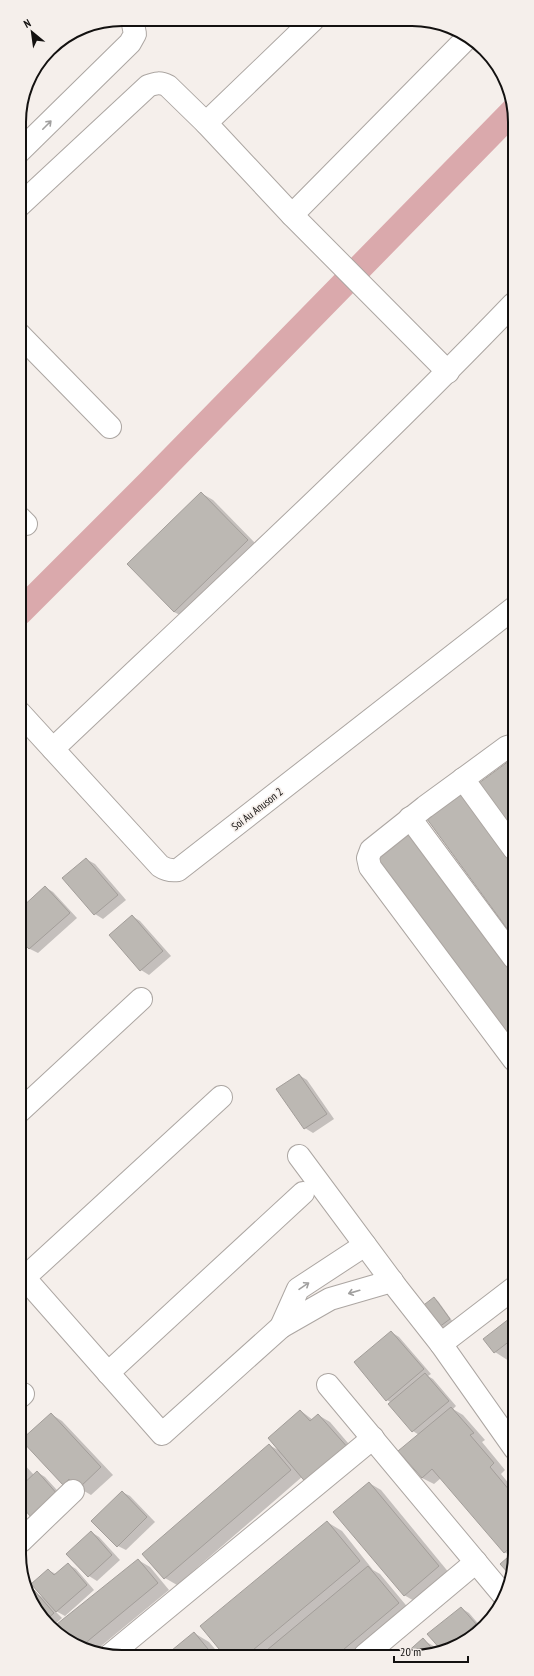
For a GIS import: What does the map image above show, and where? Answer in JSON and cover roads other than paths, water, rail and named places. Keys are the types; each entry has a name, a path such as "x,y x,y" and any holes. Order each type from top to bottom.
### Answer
{"street":[{"path":"26,145 130,43 135,34 133,26"},
{"path":"206,123 307,26"},
{"path":"292,215 464,41"},
{"path":"26,199 148,86 163,83 168,86 206,123 292,215 448,372"},
{"path":"53,749 330,488 448,372 508,309"},
{"path":"26,340 110,427"},
{"name":"Soi Au Anuson 2","path":"26,720 160,866 172,871 178,870 508,613"},
{"path":"508,747 410,818 371,850 368,858 370,867 508,1052"},
{"path":"463,779 508,841"},
{"path":"410,818 508,950"},
{"path":"26,1105 141,999"},
{"path":"26,1272 221,1096"},
{"path":"299,1156 441,1344 508,1439"},
{"path":"108,1373 303,1193"},
{"path":"281,1327 298,1289 365,1245"},
{"path":"26,1281 162,1434 281,1327 330,1299 392,1281"},
{"path":"441,1344 508,1293"},
{"path":"328,1385 500,1591"},
{"path":"116,1650 373,1438"},
{"path":"26,1529 73,1491"},
{"path":"371,1650 476,1562"}],"waterway":[{"path":"26,606 149,483 508,116"}]}
